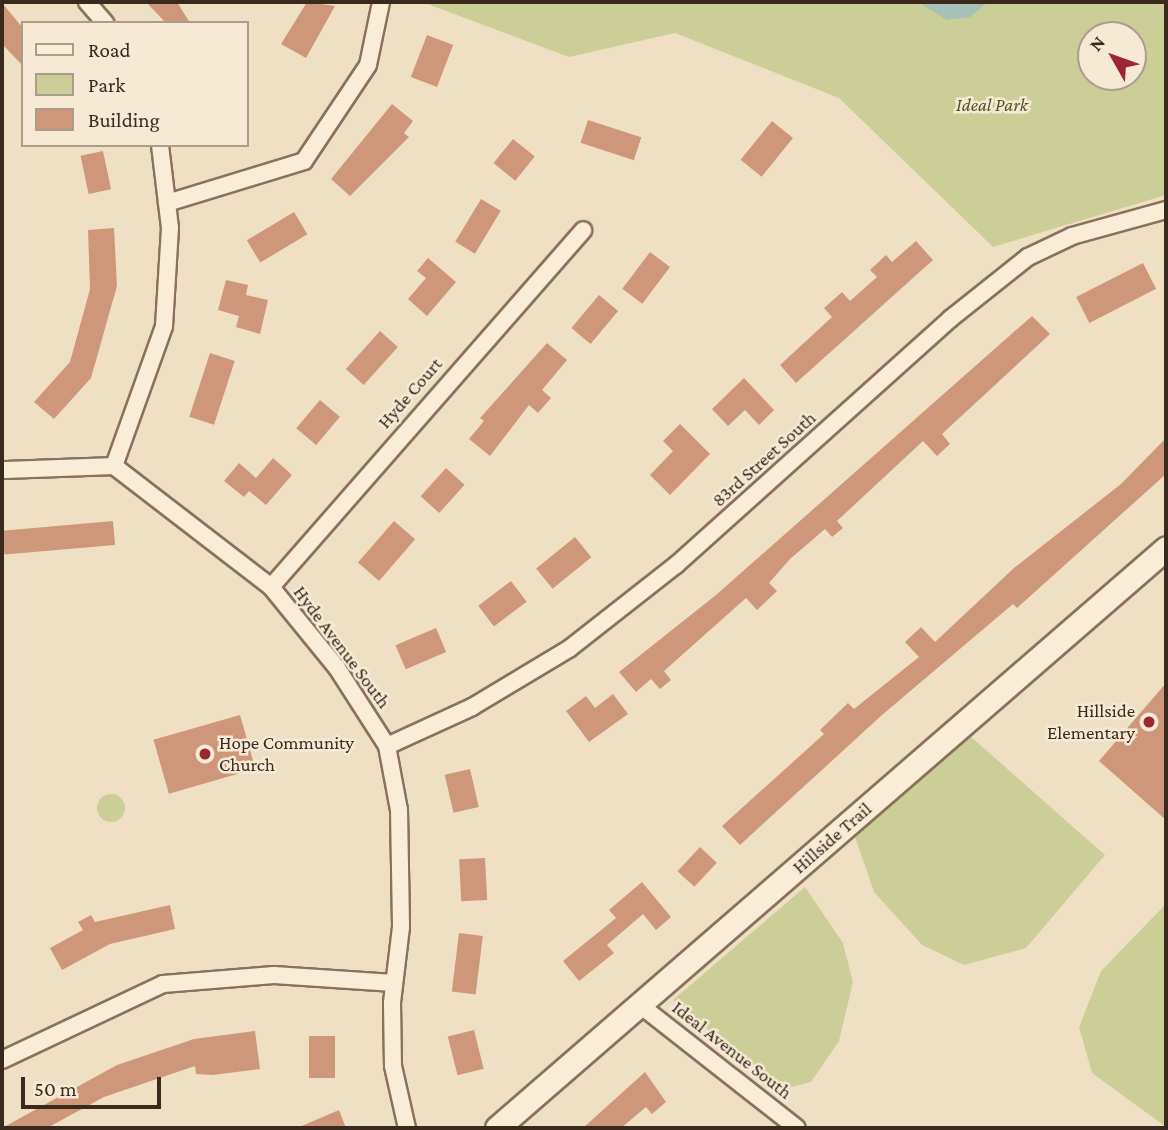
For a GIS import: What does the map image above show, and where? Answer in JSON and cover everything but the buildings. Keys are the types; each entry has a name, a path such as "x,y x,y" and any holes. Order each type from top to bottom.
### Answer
{"street":[{"path":"87,2 104,21"},
{"path":"167,203 304,161 368,65 381,2"},
{"path":"2,470 114,466 164,326 167,203 160,147"},
{"name":"83rd Street South","path":"387,746 472,707 570,648 676,565 950,319 1028,257 1072,236 1166,210"},
{"name":"Hyde Court","path":"271,587 583,230"},
{"name":"Hyde Avenue South","path":"114,466 271,587 337,668 387,746 398,810 401,927 394,983 393,1066 407,1128"},
{"name":"Hillside Trail","path":"497,1128 1166,548"},
{"path":"2,1060 163,984 274,975 394,983"},
{"name":"Ideal Avenue South","path":"640,1005 797,1128"}],"green space":[{"name":"Ideal Park","path":"422,2 1166,2 1166,195 993,247 839,98 675,33 569,57"},
{"path":"970,736 1105,855 1026,948 964,965 922,945 874,892 855,837"},
{"path":"111,794 121,798 125,808 121,818 111,822 101,818 97,808 101,798"},
{"path":"805,887 843,943 853,982 839,1041 811,1082 780,1090 673,1000"},
{"path":"1164,906 1166,1127 1092,1073 1079,1027 1101,971"}],"water":[{"path":"918,2 987,3 970,17 947,20"}],"place":[{"name":"Hillside Elementary","path":"1149,722"},
{"name":"Hope Community Church","path":"205,754"}]}
